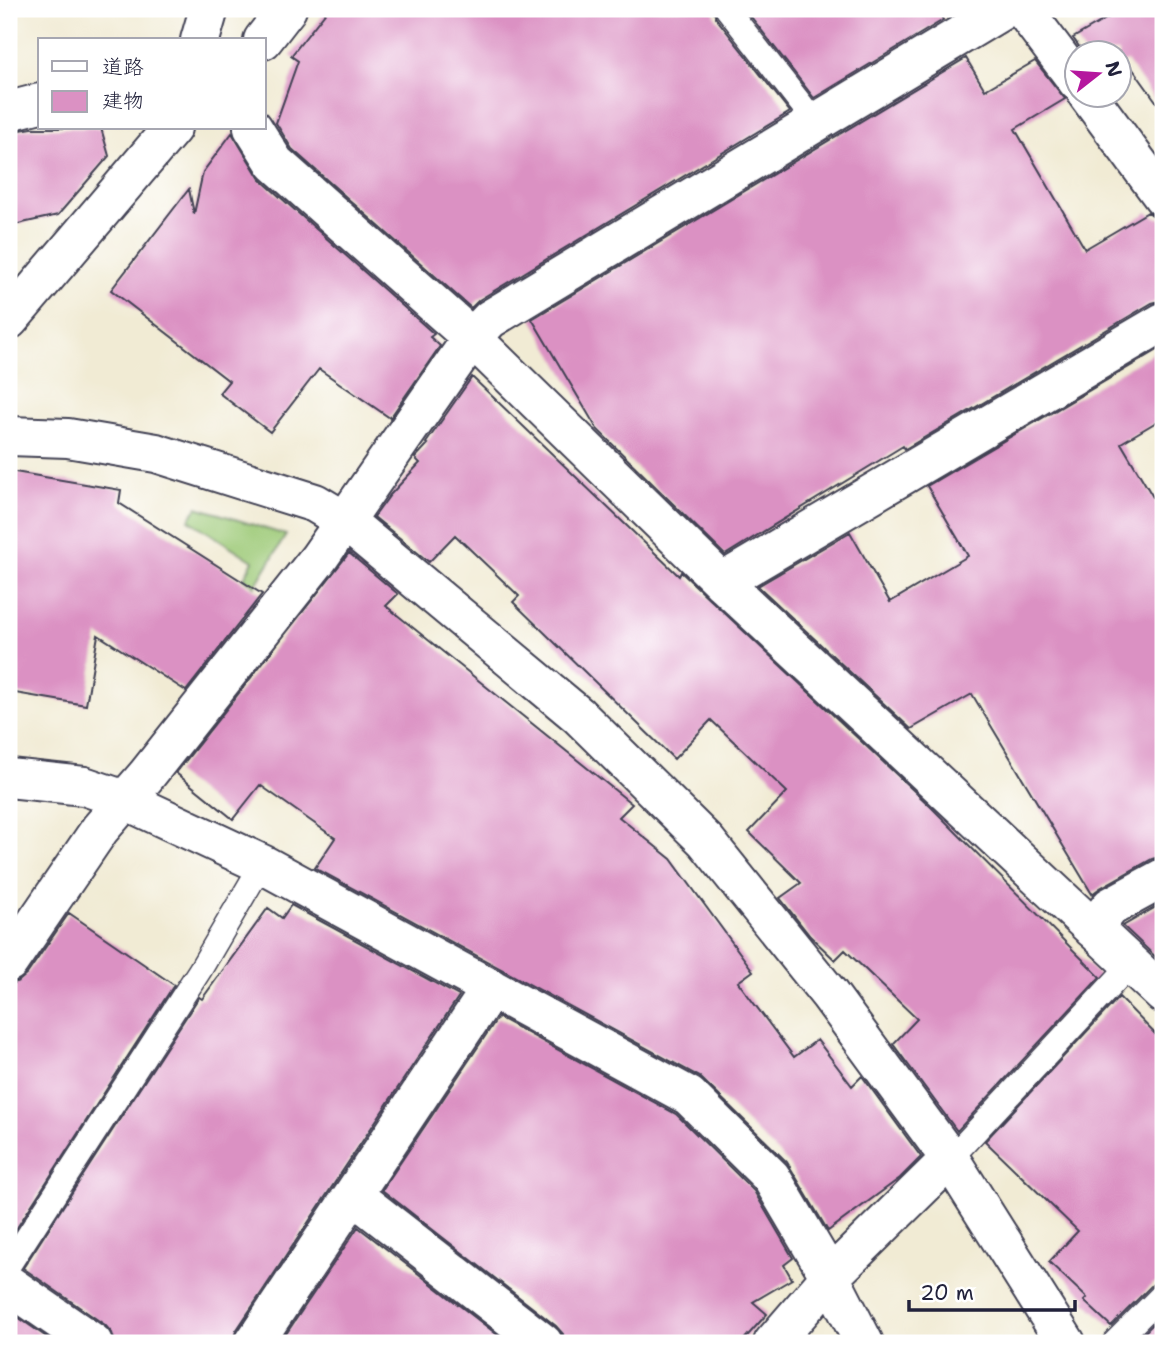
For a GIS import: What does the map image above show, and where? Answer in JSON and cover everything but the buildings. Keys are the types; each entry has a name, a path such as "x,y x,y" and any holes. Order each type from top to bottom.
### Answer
{"street":[{"path":"201,38 209,9"},
{"path":"265,38 288,9"},
{"path":"9,962 100,829 319,558 472,338 490,319 1004,9"},
{"path":"1023,9 1064,64"},
{"path":"9,111 38,104"},
{"path":"1097,108 1163,197"},
{"path":"9,320 170,130"},
{"path":"254,130 275,163 472,338 722,582 1163,995"},
{"path":"722,582 1163,322"},
{"path":"9,436 68,438 156,453 315,503 345,521 578,715 706,841 829,994 950,1159 1066,1343"},
{"path":"9,778 84,786 125,800 262,864 689,1096 771,1177 830,1278 864,1343"},
{"path":"1093,929 1110,907 1163,878"},
{"path":"254,1343 491,988"},
{"path":"773,1343 830,1278 950,1159"},
{"path":"353,1195 543,1343"},
{"path":"9,1285 93,1343"}],"lane":[{"path":"727,9 816,122"},
{"path":"9,1265 200,970 262,864"},
{"path":"950,1159 1131,964"},
{"path":"1114,1343 1163,1294"}],"green space":[{"path":"197,507 286,535 255,586 244,578 253,561 189,520"}]}
